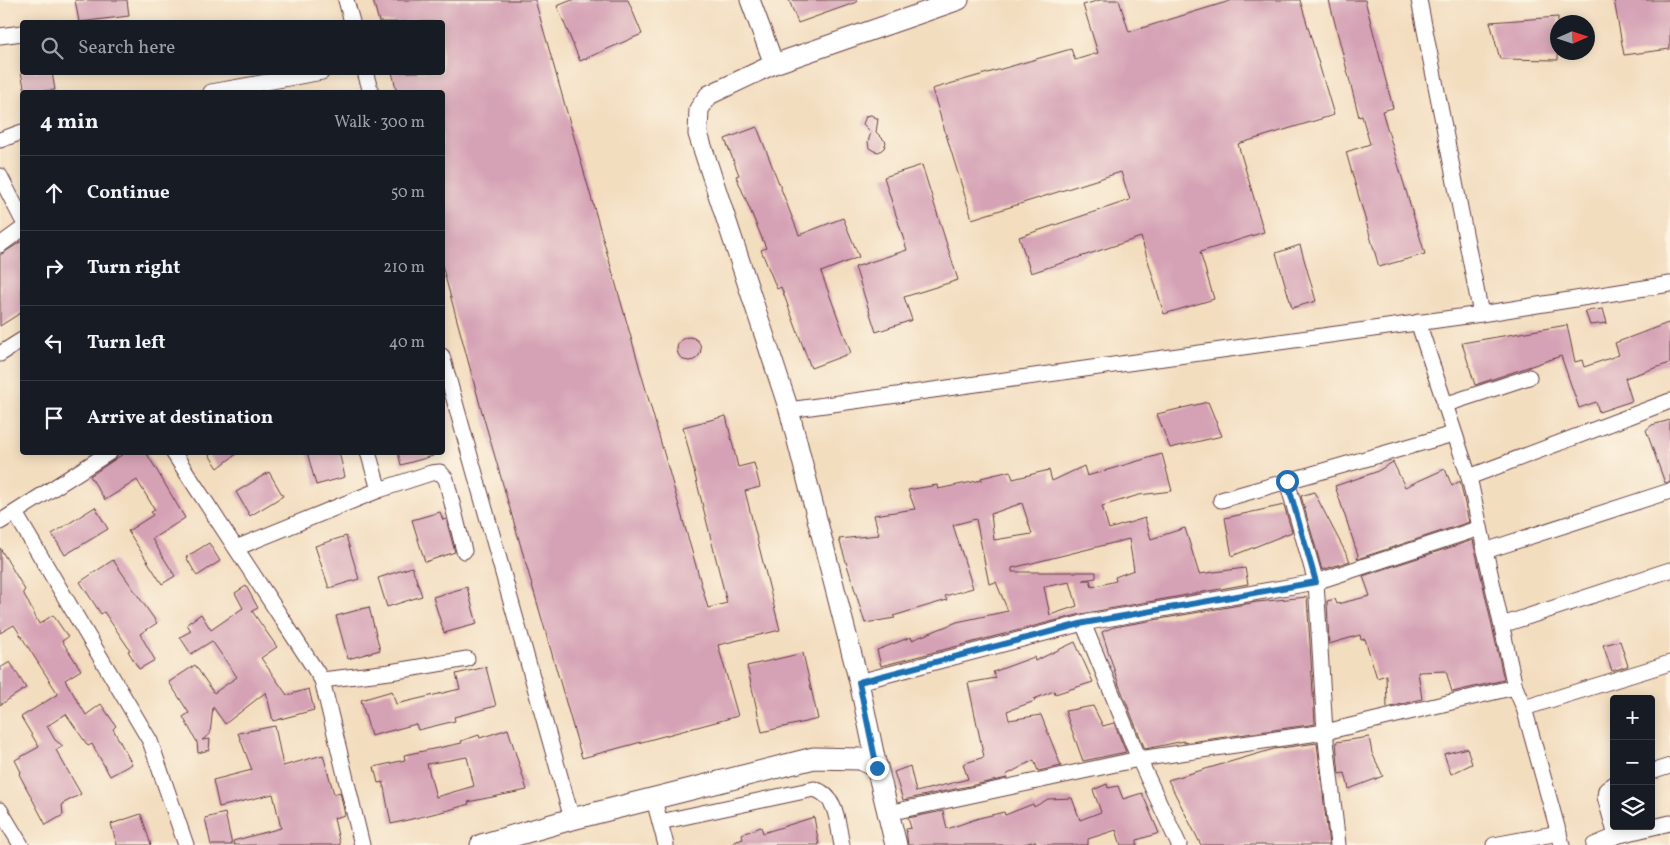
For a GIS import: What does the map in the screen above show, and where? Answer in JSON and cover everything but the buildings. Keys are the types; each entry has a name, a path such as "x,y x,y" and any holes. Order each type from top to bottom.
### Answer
{"main road":[{"path":"482,845 572,819 654,800 814,758 860,759 877,768 896,845"}],"street":[{"path":"346,0 351,20"},
{"path":"750,0 774,64"},
{"path":"877,768 859,682 789,410 698,134 698,109 709,96 774,64 959,0"},
{"path":"1419,0 1481,314"},
{"path":"0,36 20,33"},
{"path":"222,90 305,75"},
{"path":"366,75 370,90"},
{"path":"0,140 20,133"},
{"path":"0,176 20,215"},
{"path":"0,245 20,230"},
{"path":"789,410 1481,314 1670,284"},
{"path":"1418,322 1453,434 1469,476 1515,687 1524,708 1561,839 1494,845"},
{"path":"0,354 20,341"},
{"path":"445,367 572,819"},
{"path":"1444,405 1529,376"},
{"path":"1469,476 1670,401"},
{"path":"1221,500 1453,434"},
{"path":"0,522 105,455"},
{"path":"175,455 322,680 362,845"},
{"path":"369,455 380,490"},
{"path":"236,548 380,490 431,473 440,472 446,479 464,551"},
{"path":"1287,481 1316,582 1325,732 1338,845"},
{"path":"1485,551 1670,491"},
{"path":"15,513 150,741 186,845"},
{"path":"859,682 1084,623 1316,582 1480,528"},
{"path":"1502,625 1670,570"},
{"path":"1084,623 1139,759 1179,845"},
{"path":"322,680 390,672 467,659"},
{"path":"1524,708 1670,663"},
{"path":"888,813 1139,759 1325,732 1515,687"},
{"path":"1655,771 1670,766"},
{"path":"1613,785 1606,790 1605,797 1616,836"},
{"path":"660,822 814,789 824,792 832,801 842,845"},
{"path":"654,800 666,845"},
{"path":"0,810 21,845"},
{"path":"1594,845 1616,836 1670,823"}],"route":[{"path":"877,768 859,682 1084,623 1316,582 1287,481"}]}
